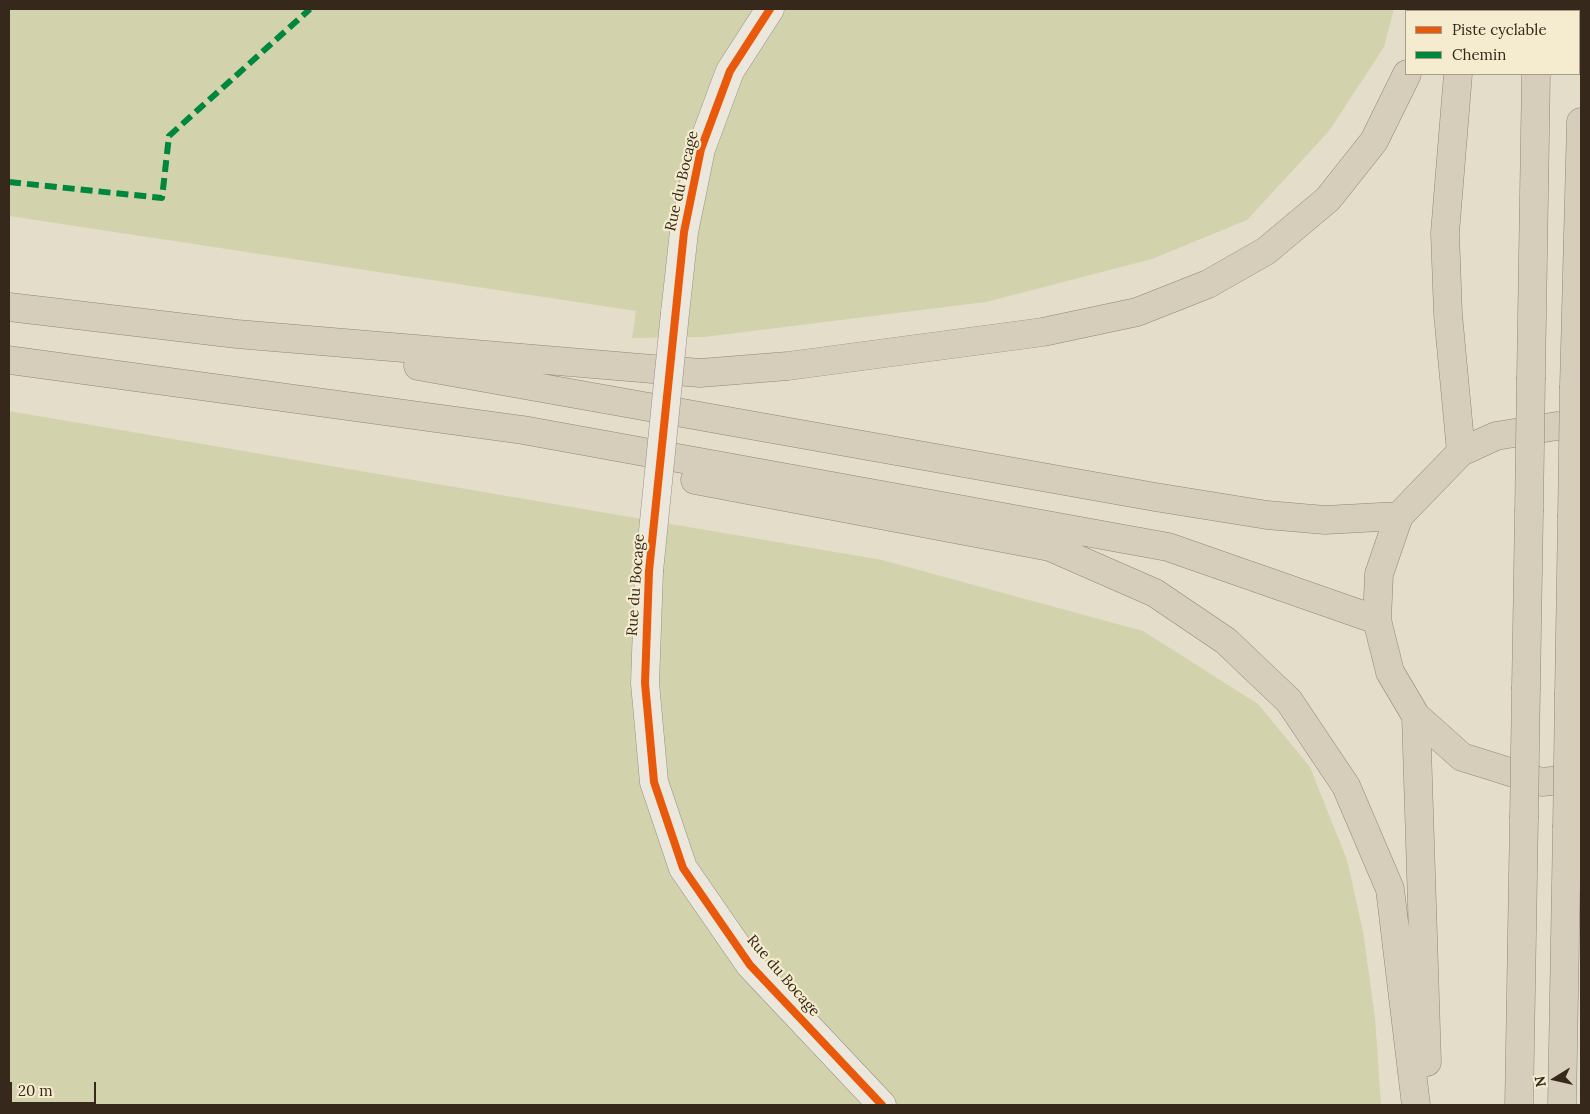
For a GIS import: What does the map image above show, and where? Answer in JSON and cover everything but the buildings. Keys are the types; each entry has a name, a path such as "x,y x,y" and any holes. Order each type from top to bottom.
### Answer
{"highway":[{"path":"9,307 237,334 700,373 788,366 1043,332 1137,312 1208,284 1266,251 1328,199 1374,141 1407,75"},
{"path":"1458,75 1445,233 1448,314 1462,452"},
{"path":"1519,1105 1536,75"},
{"path":"1562,1105 1574,386 1581,122"},
{"path":"237,334 1258,513 1325,520 1399,516"},
{"path":"9,360 522,430 1168,547 1377,620"},
{"path":"1581,431 1557,426 1496,436 1462,452 1399,516 1379,574 1377,620 1390,672 1416,716 1462,757 1542,782 1581,778"},
{"path":"522,430 704,482 1050,547 1156,593 1226,641 1289,701 1346,786 1390,890 1416,1105"},
{"path":"1416,716 1429,1105"}],"street":[{"name":"Rue du Bocage","path":"770,9 730,71 701,149 684,232 649,571 645,683 654,782 683,868 750,965 882,1105"}],"green space":[{"path":"9,9 1394,9 1384,47 1329,131 1247,220 1152,259 986,302 704,337 632,338 636,311 9,216"},
{"path":"9,411 882,560 1143,631 1258,704 1310,767 1347,860 1363,931 1375,1017 1381,1105 9,1105"}],"marked path":[{"path":"9,182 162,198 169,136 310,9"}],"cycle path":[{"path":"770,9 730,71 701,149 684,232 649,571 645,683 654,782 683,868 750,965 882,1105"}]}
